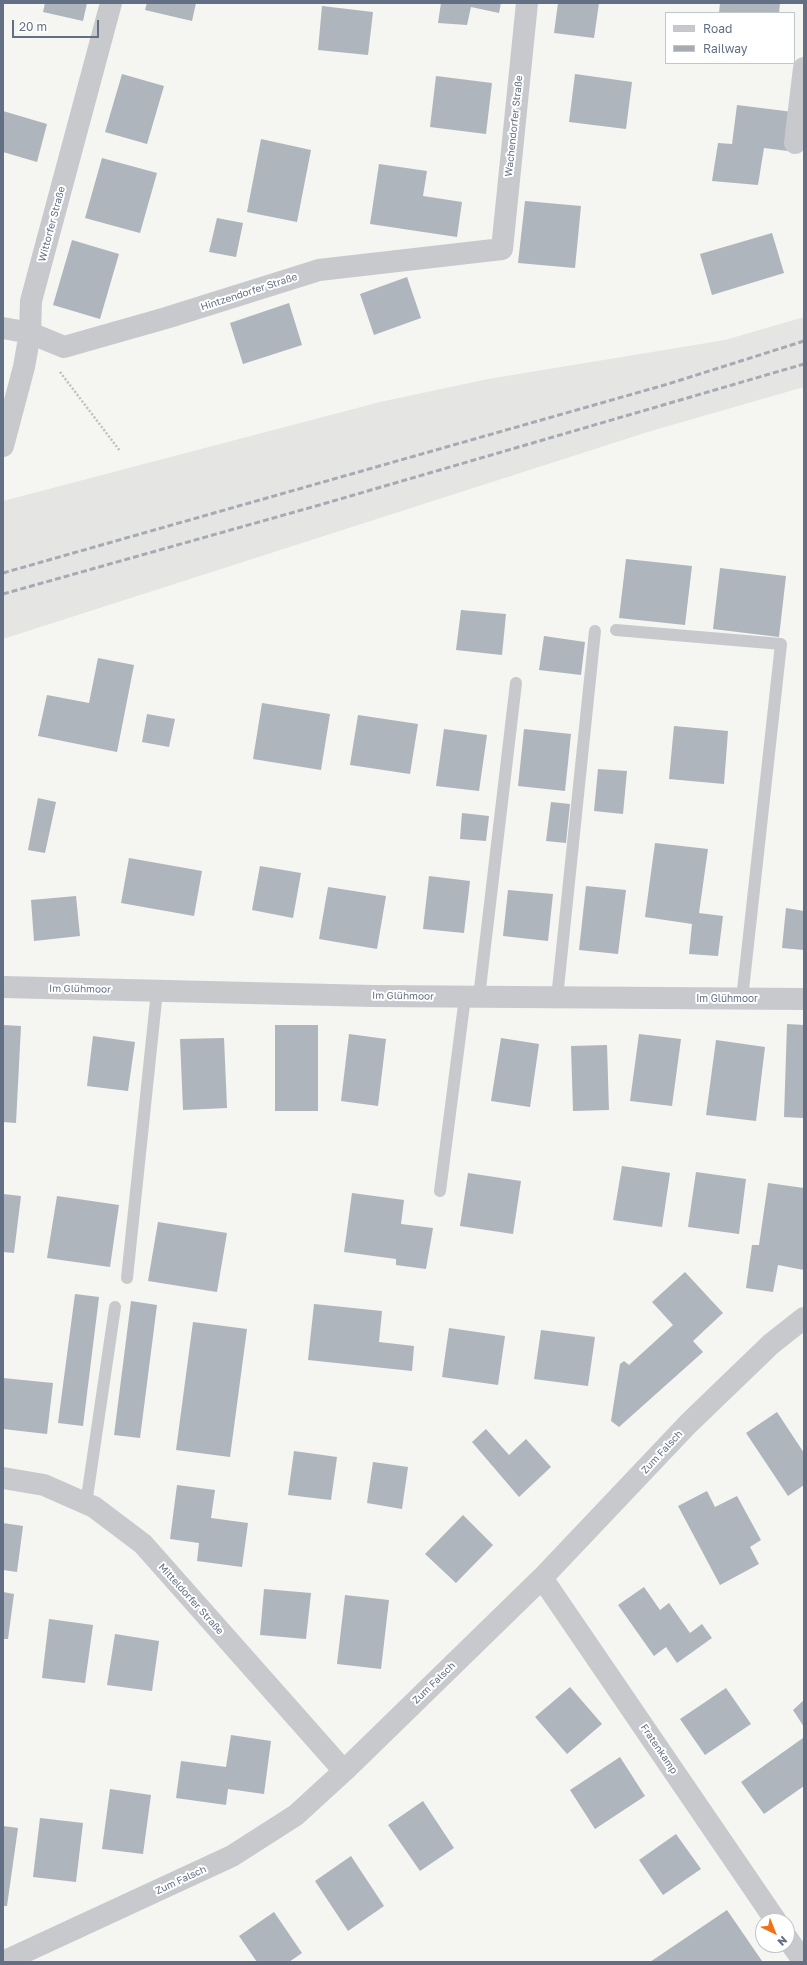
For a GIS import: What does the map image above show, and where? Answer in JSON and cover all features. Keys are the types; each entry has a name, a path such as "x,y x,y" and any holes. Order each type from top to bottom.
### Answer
{"street":[{"name":"Wittorfer Straße","path":"3,446 24,367 30,333 31,301 111,3"},
{"name":"Wachendorfer Straße","path":"502,250 527,3"},
{"path":"796,143 804,68"},
{"name":"Hintzendorfer Straße","path":"3,328 30,333 64,347 166,318 319,270 502,250"},
{"name":"Im Glühmoor","path":"3,987 472,997 804,999"},
{"name":"Zum Falsch","path":"3,1962 232,1856 296,1815 344,1771 542,1578 688,1424 771,1344 804,1318"},
{"name":"Mitteldorfer Straße","path":"3,1478 44,1485 94,1507 143,1544 344,1771"},
{"name":"Fratenkamp","path":"542,1578 771,1913"},
{"path":"795,1949 804,1962"}],"lane":[{"path":"616,630 781,644 742,999"},
{"path":"557,998 595,631"},
{"path":"440,1191 472,997 516,683"},
{"path":"127,1278 157,991"},
{"path":"86,1504 115,1307"}],"path":[{"path":"59,371 120,452"}],"shaded area":[{"path":"804,317 804,387 651,431 3,639 3,501 380,402 488,379 725,340"}],"building":[{"path":"45,3 87,3 83,21 43,12"},
{"path":"147,3 196,3 192,21 145,10"},
{"path":"441,3 501,3 499,13 471,7 467,25 438,23"},
{"path":"558,3 599,3 594,38 554,33"},
{"path":"720,3 780,3 779,12 719,12"},
{"path":"322,6 373,12 368,55 318,50"},
{"path":"122,74 164,86 147,144 105,132"},
{"path":"575,74 632,82 626,129 569,122"},
{"path":"436,76 492,83 486,134 430,127"},
{"path":"737,105 793,112 788,151 764,148 758,185 712,181 718,143 732,144"},
{"path":"3,111 47,124 37,162 3,152"},
{"path":"261,139 311,150 297,222 247,212"},
{"path":"102,158 157,173 140,233 85,218"},
{"path":"379,164 427,171 423,196 462,202 457,237 370,224"},
{"path":"525,201 581,206 575,268 518,263"},
{"path":"217,218 243,223 236,257 209,252"},
{"path":"772,233 784,273 712,295 700,254"},
{"path":"72,240 119,254 100,319 53,305"},
{"path":"407,277 421,318 374,335 360,294"},
{"path":"289,303 302,345 243,364 230,323"},
{"path":"626,559 692,566 685,625 619,618"},
{"path":"720,568 786,576 779,637 713,629"},
{"path":"461,610 506,614 502,655 456,650"},
{"path":"544,636 585,642 581,675 539,670"},
{"path":"98,658 134,665 117,752 38,736 47,695 89,703"},
{"path":"262,703 330,714 321,770 253,759"},
{"path":"147,714 175,719 169,747 142,742"},
{"path":"358,715 418,724 410,774 350,765"},
{"path":"674,726 728,731 724,784 669,779"},
{"path":"444,729 487,735 479,791 436,786"},
{"path":"524,729 571,734 565,791 518,786"},
{"path":"598,769 627,771 623,814 594,811"},
{"path":"38,798 56,802 45,853 28,850"},
{"path":"551,802 570,804 566,843 546,841"},
{"path":"462,813 489,816 486,841 460,839"},
{"path":"655,843 708,849 699,913 723,916 718,956 689,954 692,924 645,917"},
{"path":"129,858 202,871 194,916 121,903"},
{"path":"260,866 301,873 293,918 252,910"},
{"path":"429,876 470,881 464,933 423,929"},
{"path":"586,886 626,890 618,954 579,950"},
{"path":"328,887 386,896 377,949 319,939"},
{"path":"508,890 553,894 548,941 503,936"},
{"path":"76,896 80,936 34,941 31,900"},
{"path":"786,908 804,911 804,950 782,948"},
{"path":"787,1024 804,1025 804,1118 784,1117"},
{"path":"3,1025 21,1026 16,1123 3,1122"},
{"path":"275,1025 318,1025 318,1111 275,1111"},
{"path":"349,1034 386,1039 378,1106 341,1101"},
{"path":"639,1034 681,1039 672,1106 630,1101"},
{"path":"93,1036 135,1042 128,1091 87,1086"},
{"path":"224,1038 227,1108 183,1110 180,1039"},
{"path":"501,1038 539,1044 530,1107 491,1101"},
{"path":"716,1040 765,1047 756,1121 706,1115"},
{"path":"607,1045 609,1110 573,1111 571,1046"},
{"path":"622,1166 670,1173 662,1227 613,1220"},
{"path":"696,1172 746,1179 739,1234 688,1227"},
{"path":"468,1173 521,1181 513,1234 460,1226"},
{"path":"768,1183 804,1188 804,1270 778,1265 773,1292 746,1288 752,1245 759,1245"},
{"path":"352,1193 404,1200 401,1224 433,1228 426,1269 396,1265 396,1259 344,1252"},
{"path":"3,1194 21,1196 14,1253 3,1252"},
{"path":"57,1196 119,1205 110,1267 47,1258"},
{"path":"158,1222 227,1233 217,1292 148,1281"},
{"path":"685,1272 723,1313 693,1341 703,1352 619,1427 611,1421 620,1364 624,1361 629,1365 673,1325 652,1302"},
{"path":"75,1294 99,1297 83,1426 58,1423"},
{"path":"131,1301 157,1305 140,1438 114,1435"},
{"path":"314,1304 382,1311 379,1342 414,1346 412,1371 308,1360"},
{"path":"193,1322 247,1329 230,1457 176,1450"},
{"path":"449,1328 505,1336 498,1385 442,1377"},
{"path":"541,1330 595,1337 588,1386 534,1379"},
{"path":"3,1378 53,1383 47,1434 3,1429"},
{"path":"777,1412 804,1453 804,1485 788,1496 746,1433"},
{"path":"486,1429 509,1455 526,1439 551,1467 519,1497 472,1442"},
{"path":"294,1451 337,1457 331,1500 288,1495"},
{"path":"373,1462 408,1467 402,1509 367,1503"},
{"path":"177,1485 215,1490 211,1518 248,1523 242,1567 197,1561 199,1543 170,1539"},
{"path":"707,1491 715,1507 737,1496 761,1540 750,1547 759,1564 720,1585 678,1506"},
{"path":"463,1515 493,1545 456,1583 425,1554"},
{"path":"3,1523 23,1526 17,1572 3,1570"},
{"path":"644,1587 660,1610 669,1603 690,1633 702,1624 712,1638 677,1663 666,1647 654,1656 618,1605"},
{"path":"264,1589 311,1593 306,1639 260,1635"},
{"path":"3,1592 14,1594 8,1639 3,1639"},
{"path":"345,1595 389,1600 381,1669 337,1664"},
{"path":"49,1619 93,1625 85,1683 42,1678"},
{"path":"115,1634 159,1641 152,1691 107,1685"},
{"path":"570,1687 602,1724 567,1754 535,1717"},
{"path":"726,1688 751,1724 705,1755 680,1719"},
{"path":"804,1700 804,1727 793,1710"},
{"path":"231,1735 271,1741 264,1794 228,1789 226,1805 176,1798 181,1761 226,1767"},
{"path":"803,1738 804,1786 764,1814 741,1782"},
{"path":"620,1757 645,1796 595,1829 570,1790"},
{"path":"110,1789 151,1795 143,1854 102,1849"},
{"path":"423,1801 454,1848 420,1871 388,1825"},
{"path":"40,1818 83,1823 76,1882 33,1877"},
{"path":"3,1826 18,1828 7,1906 3,1906"},
{"path":"676,1834 701,1869 663,1895 639,1860"},
{"path":"351,1856 384,1906 348,1931 315,1881"},
{"path":"727,1910 755,1951 755,1953 762,1961 760,1962 650,1962"},
{"path":"274,1912 302,1953 289,1962 257,1962 239,1936"}],"railway":[{"path":"3,573 668,384 804,341"},
{"path":"3,594 316,506 804,364"}]}
